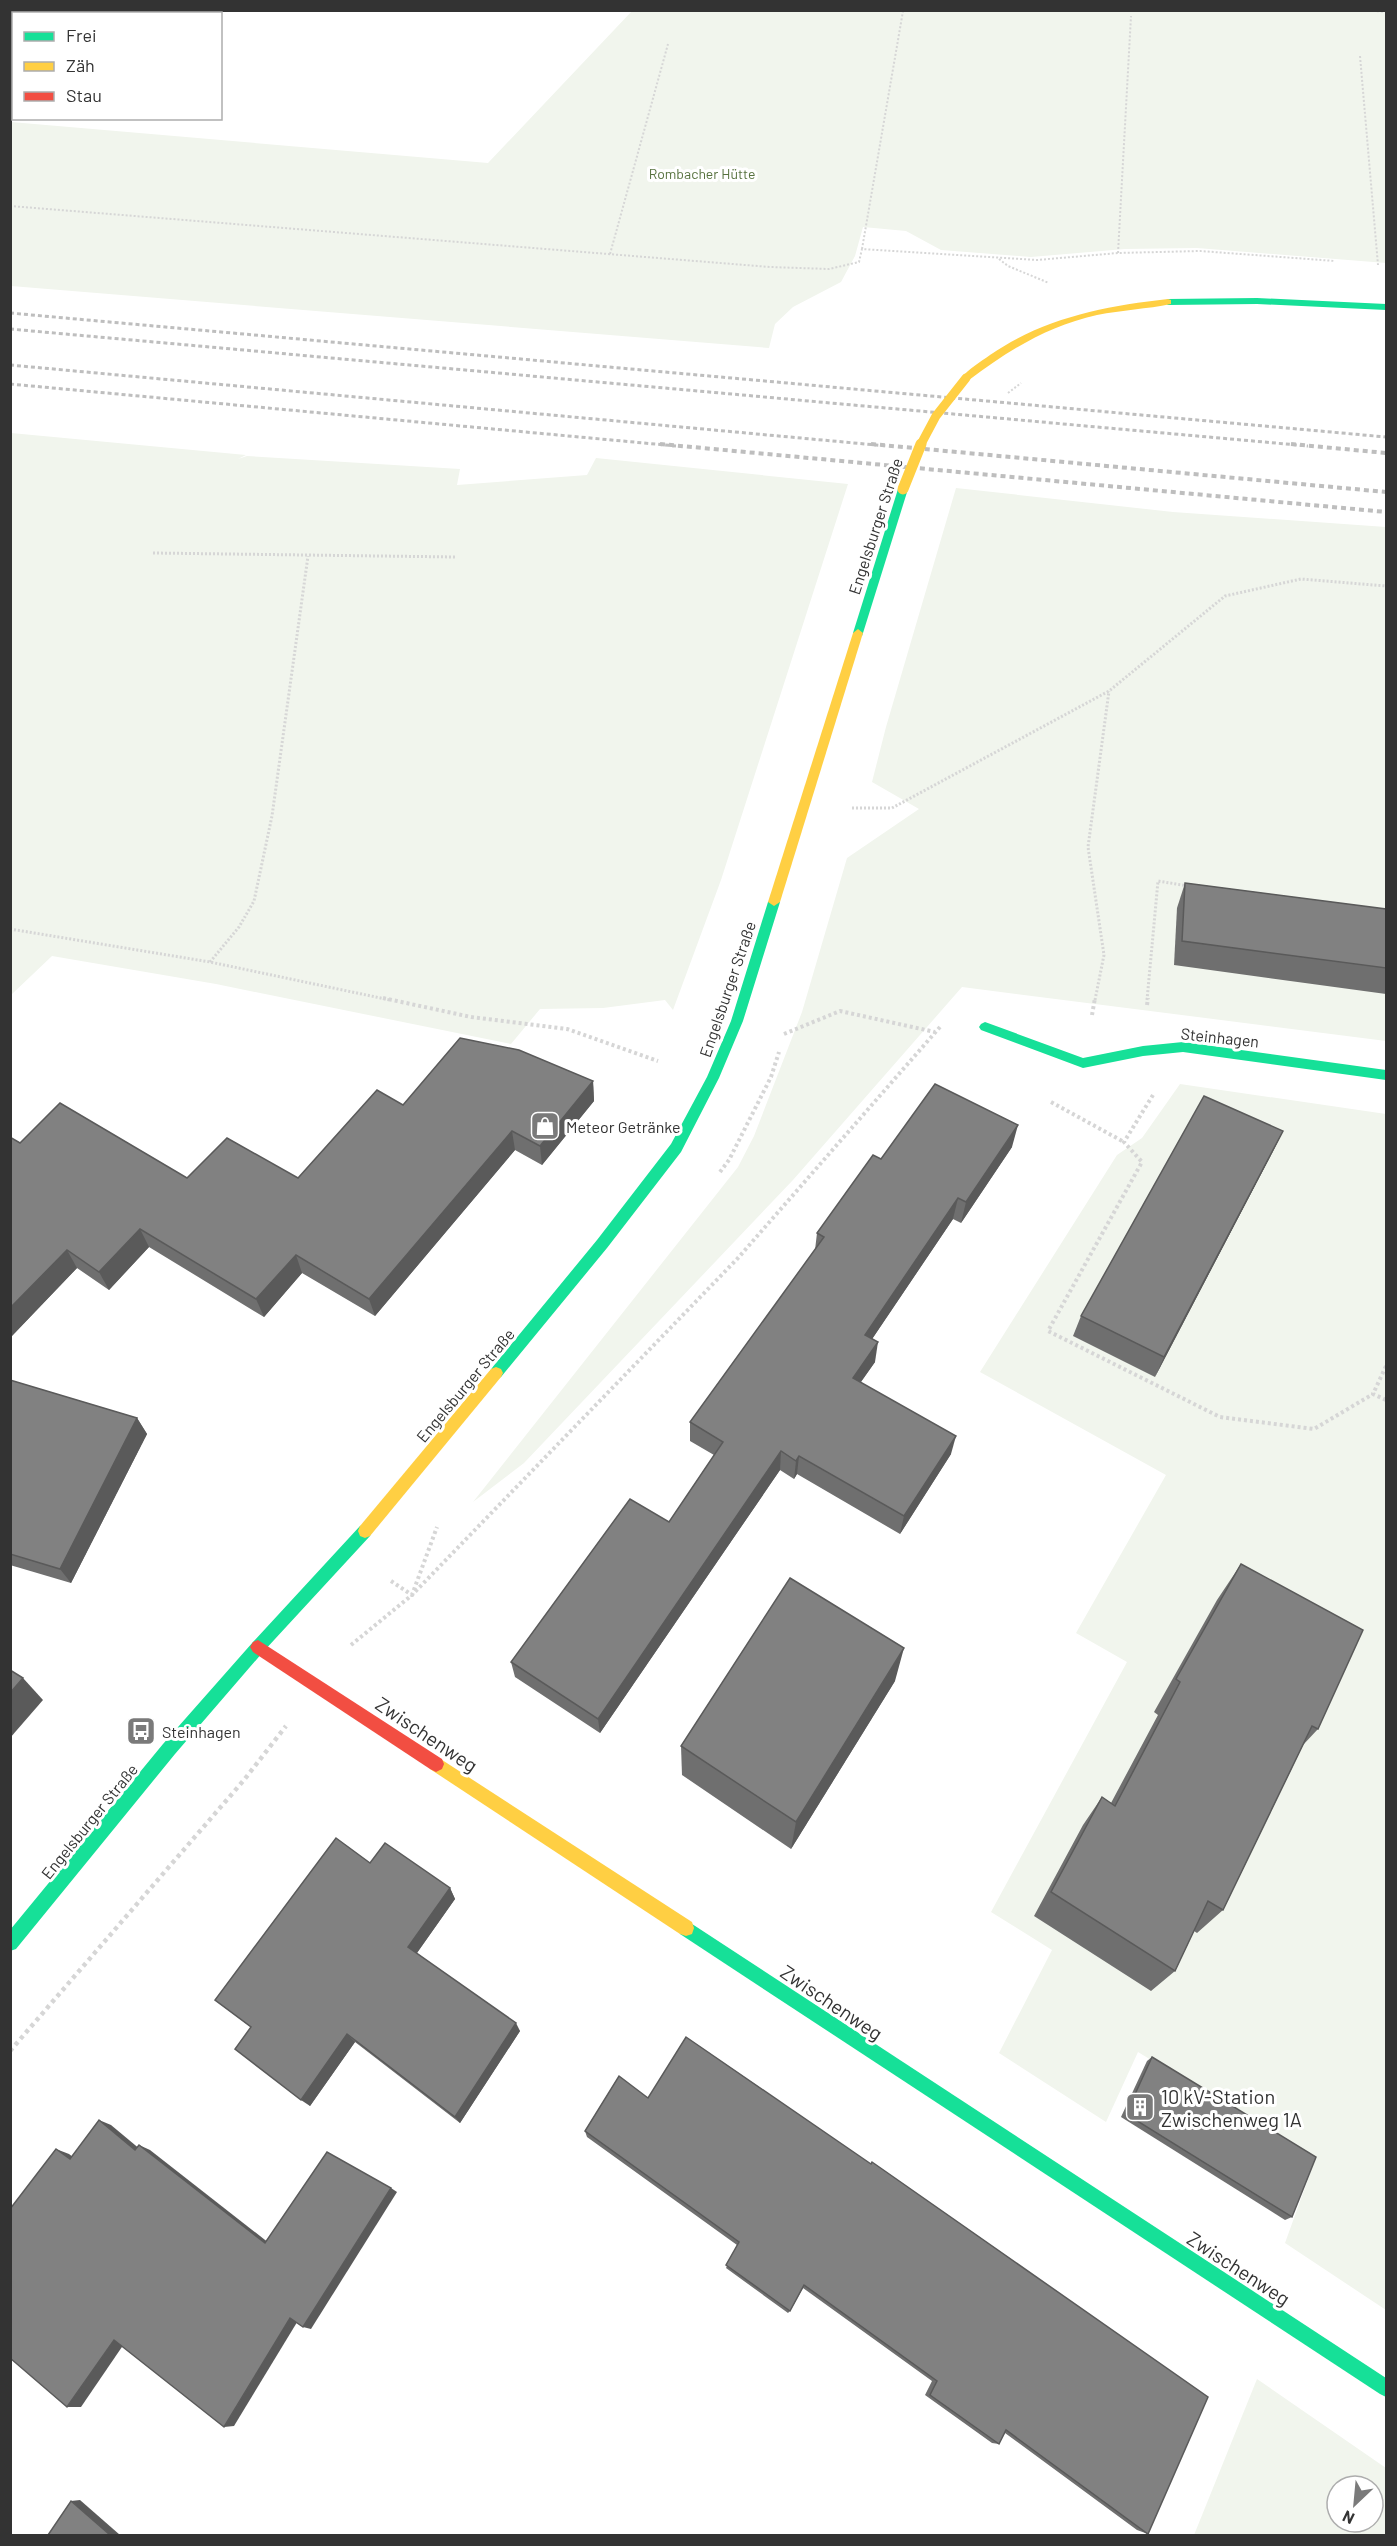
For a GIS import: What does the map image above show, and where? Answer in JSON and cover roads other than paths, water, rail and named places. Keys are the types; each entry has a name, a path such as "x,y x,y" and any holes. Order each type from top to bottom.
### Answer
{"street":[{"name":"Engelsburger Straße","path":"10,1943 169,1749 258,1647 347,1553 602,1244 676,1148 713,1078 737,1021 903,489 927,426 945,399 966,378 997,354 1043,330 1111,309 1152,303 1220,301 1386,307"},
{"name":"Steinhagen","path":"985,1027 1083,1063 1143,1051 1183,1047 1386,1075"},
{"name":"Zwischenweg","path":"258,1647 874,2054 1386,2388"}],"railway":[{"path":"10,313 1386,437"},
{"path":"10,329 1308,446"},
{"path":"10,365 887,446"},
{"path":"10,384 676,446"},
{"path":"660,444 1386,512"},
{"path":"871,444 1386,492"},
{"path":"1291,444 1386,453"}],"place":[{"name":"Meteor Getränke","path":"545,1126"},
{"name":"Steinhagen","path":"141,1731"},
{"name":"10 kV-Station Zwischenweg 1A","path":"1140,2107"}],"park label":[{"name":"Rombacher Hütte","path":"702,173"}]}
